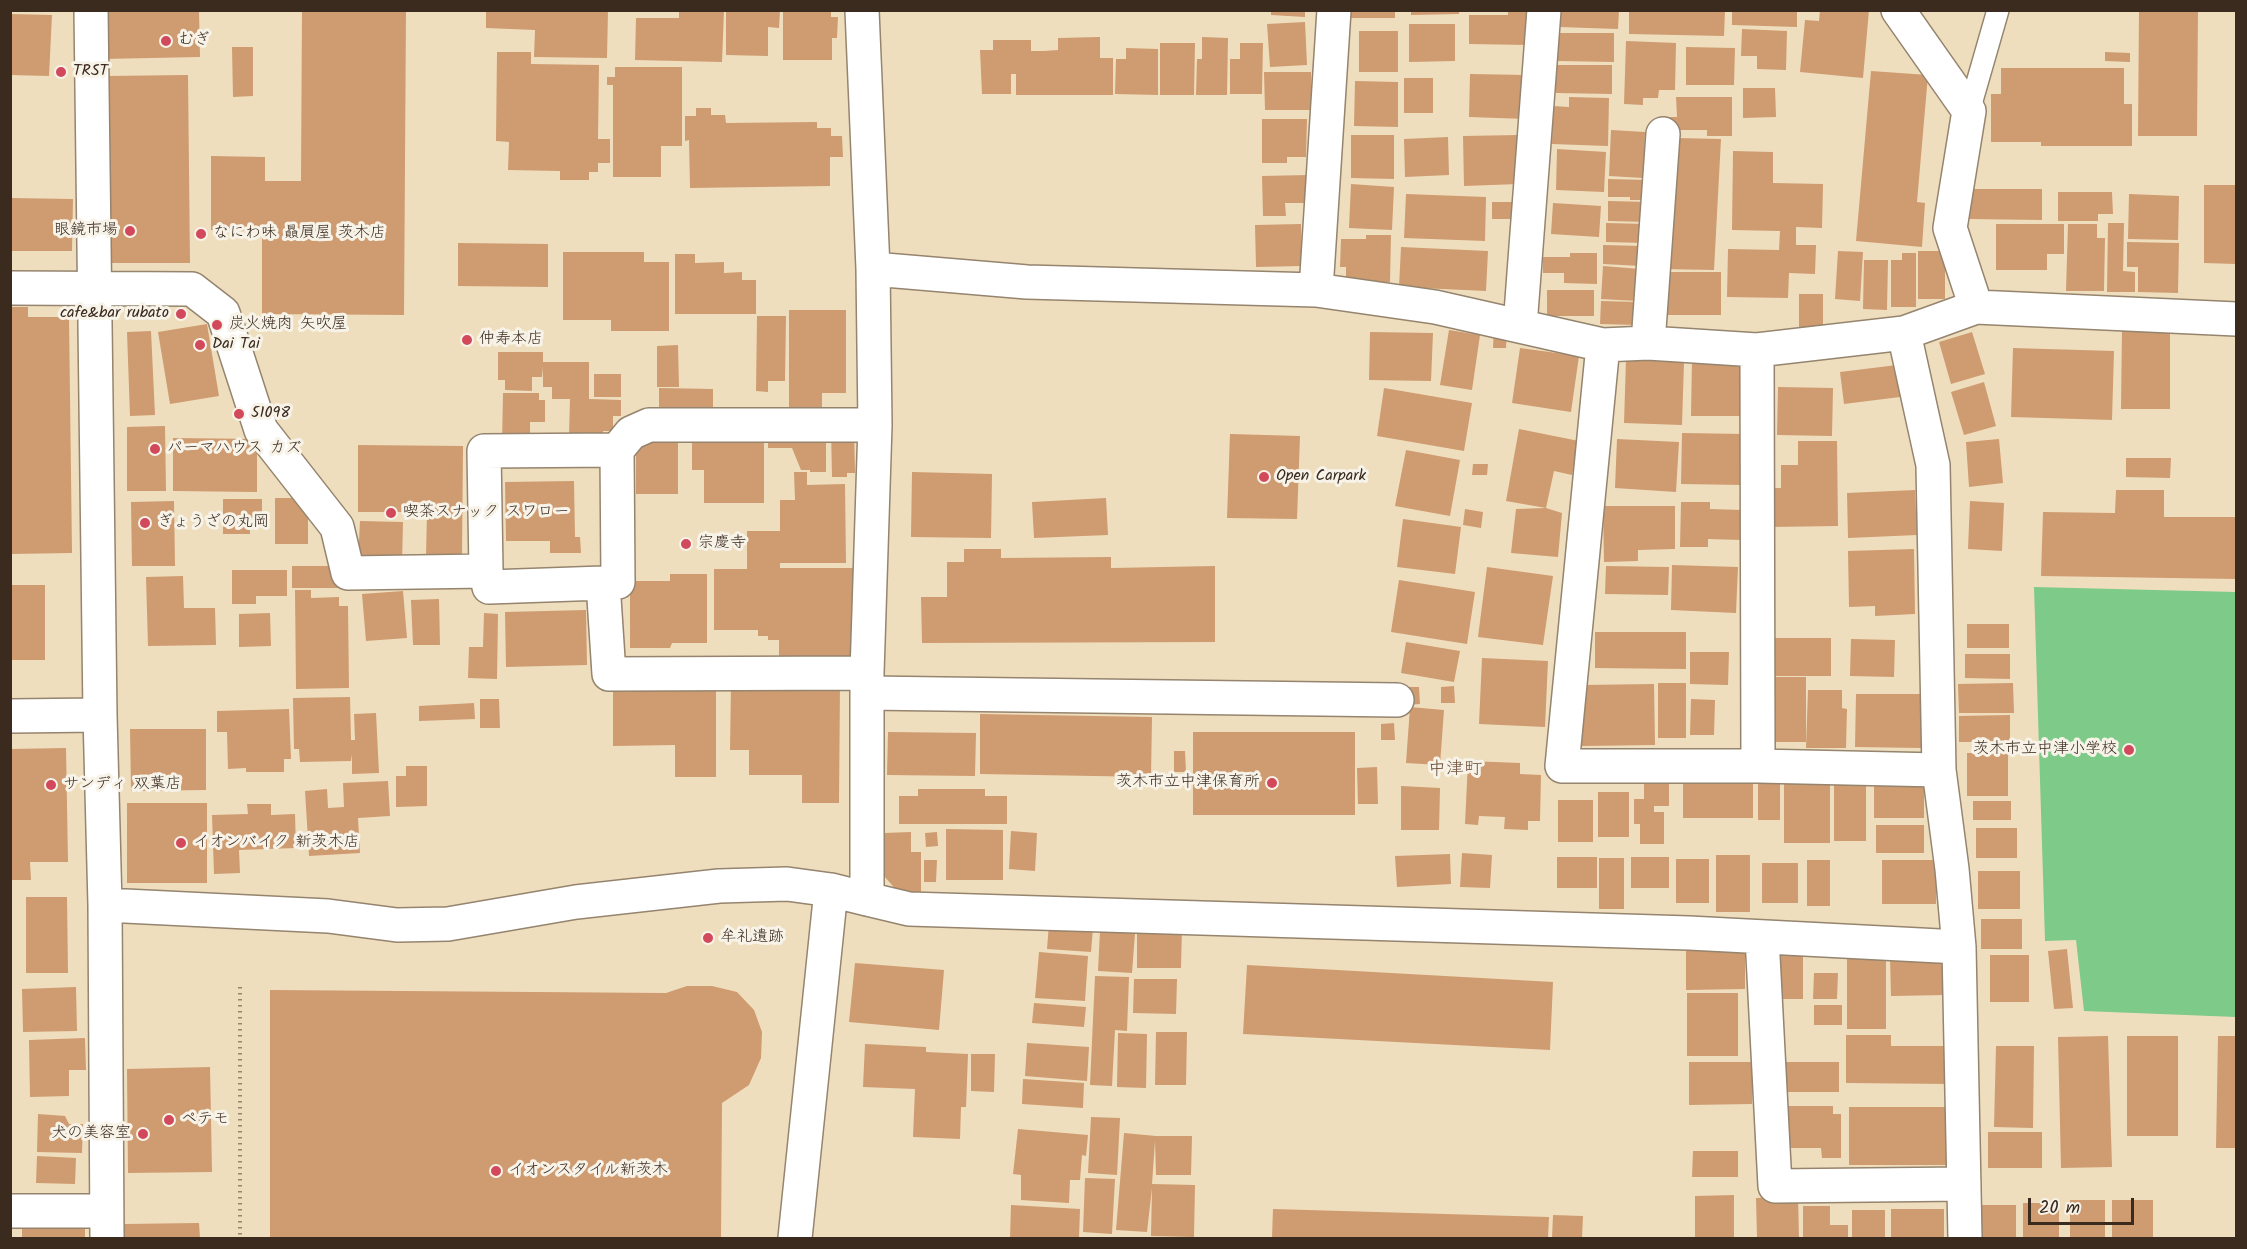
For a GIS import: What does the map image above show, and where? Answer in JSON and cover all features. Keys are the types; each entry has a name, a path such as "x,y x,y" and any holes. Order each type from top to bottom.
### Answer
{"street":[{"path":"10,1211 107,1225 105,905 100,715 91,10"},
{"path":"862,10 873,269 875,425 867,683 867,899"},
{"path":"1316,290 1334,10"},
{"path":"1520,326 1544,10"},
{"path":"1898,10 1969,111 1950,228 1976,307"},
{"path":"1648,343 1663,134"},
{"path":"873,269 1027,282 1316,290 1435,307 1603,345 1648,343 1757,350 1904,333 1976,307 2236,319"},
{"path":"10,288 192,289 223,313 261,430 337,527 348,573 486,571"},
{"path":"1904,333 1933,465 1939,770 1952,869 1959,947 1965,1239"},
{"path":"1603,345 1562,766 1758,766 1939,770"},
{"path":"1757,350 1758,766"},
{"path":"617,450 484,451 486,571 489,586 618,582 617,450 631,434 649,425 875,425"},
{"path":"603,583 609,674 1397,700"},
{"path":"10,716 100,715"},
{"path":"105,905 328,916 397,925 448,924 576,902 719,886 787,884 831,890 909,909 1762,937 1959,947"},
{"path":"795,1239 831,890"},
{"path":"1762,937 1775,1186 1964,1184"}],"lane":[{"path":"1969,111 1998,10"}],"path":[{"path":"240,987 240,1239"}],"green space":[{"name":"茨木市立中津小学校","path":"2034,587 2236,592 2236,1017 2084,1011 2076,940 2045,941"}],"building":[{"path":"102,10 199,10 200,57 103,59"},
{"path":"302,10 406,10 404,315 262,314 262,231 211,230 211,156 265,157 265,181 301,181"},
{"path":"486,10 608,10 607,58 534,57 535,30 486,28"},
{"path":"679,10 724,10 722,62 635,60 636,18 679,18"},
{"path":"726,10 780,10 779,28 768,27 768,56 726,55"},
{"path":"1271,10 1305,10 1305,17 1271,15"},
{"path":"1351,10 1395,10 1395,18 1351,18"},
{"path":"1411,10 1459,10 1459,14 1411,15"},
{"path":"1508,10 1529,10 1529,45 1469,44 1469,15 1508,15"},
{"path":"1559,10 1619,10 1618,29 1559,27"},
{"path":"1629,10 1725,10 1724,36 1629,34"},
{"path":"1732,10 1797,10 1797,27 1732,25"},
{"path":"1820,10 1869,10 1863,78 1800,72 1805,20 1819,21"},
{"path":"2139,10 2198,10 2197,136 2138,136"},
{"path":"783,12 831,12 831,17 838,17 837,38 832,38 832,60 783,60"},
{"path":"10,14 52,15 49,76 10,75"},
{"path":"1305,22 1307,65 1270,67 1267,24"},
{"path":"1409,24 1455,24 1455,61 1409,62"},
{"path":"1742,29 1787,31 1786,70 1757,69 1757,56 1741,56"},
{"path":"1359,31 1398,31 1398,72 1359,72"},
{"path":"1558,33 1614,33 1614,62 1558,61"},
{"path":"1100,37 1100,58 1113,58 1113,95 1016,95 1016,74 1011,74 1011,94 982,94 980,50 993,50 993,40 1031,40 1031,51 1044,51 1058,50 1058,38"},
{"path":"1202,37 1228,38 1227,95 1196,95 1197,59 1202,59"},
{"path":"1626,41 1676,43 1675,90 1659,90 1658,98 1643,98 1643,105 1624,104"},
{"path":"1160,43 1195,43 1194,95 1160,95"},
{"path":"1240,43 1263,43 1262,94 1230,94 1230,59 1240,59"},
{"path":"232,47 253,47 253,96 233,97"},
{"path":"1686,47 1735,48 1734,85 1686,85"},
{"path":"1126,48 1158,49 1158,95 1115,94 1116,59 1126,59"},
{"path":"497,52 531,52 531,64 599,65 598,139 610,139 610,163 598,163 598,172 589,172 589,180 560,180 560,171 508,170 509,142 496,141"},
{"path":"2105,52 2130,53 2130,62 2105,61"},
{"path":"1556,65 1612,65 1612,94 1556,93"},
{"path":"615,67 682,67 682,146 661,146 661,177 613,177 613,85 607,85 607,77 615,77"},
{"path":"2001,68 2124,68 2124,104 2132,104 2132,146 2041,146 2041,142 1991,142 1991,94 2001,94"},
{"path":"1871,71 1928,75 1917,202 1925,203 1922,247 1856,241"},
{"path":"1264,72 1311,72 1312,110 1265,110"},
{"path":"1470,74 1527,75 1526,119 1469,117"},
{"path":"188,75 190,263 109,263 107,76"},
{"path":"1404,78 1433,78 1433,113 1404,113"},
{"path":"1355,81 1398,82 1398,127 1354,126"},
{"path":"1743,88 1775,88 1776,117 1743,118"},
{"path":"1569,97 1609,98 1608,146 1552,144 1553,106 1569,107"},
{"path":"1676,97 1732,97 1732,136 1707,136 1707,130 1663,130 1663,117 1677,117"},
{"path":"696,108 711,108 711,115 725,115 726,123 817,122 817,128 831,128 831,136 842,136 843,157 830,157 830,186 690,188 689,140 685,141 685,116 696,116"},
{"path":"1262,119 1307,119 1306,157 1287,157 1287,163 1262,163"},
{"path":"1611,130 1645,132 1643,178 1609,176"},
{"path":"1351,135 1394,135 1394,179 1351,178"},
{"path":"1518,135 1519,184 1464,186 1463,136"},
{"path":"1448,137 1449,175 1405,177 1404,139"},
{"path":"1675,138 1721,139 1714,270 1662,269"},
{"path":"1557,149 1606,152 1604,192 1556,190"},
{"path":"1733,151 1773,152 1773,183 1823,184 1822,228 1796,227 1796,245 1816,245 1815,274 1789,273 1788,298 1727,297 1728,249 1779,250 1780,231 1732,230"},
{"path":"1308,175 1308,203 1285,203 1286,216 1263,216 1262,176"},
{"path":"1608,179 1647,180 1647,200 1608,197"},
{"path":"1351,184 1394,187 1392,230 1349,228"},
{"path":"2204,185 2236,185 2236,264 2204,263"},
{"path":"1969,189 2042,189 2042,220 1969,219"},
{"path":"2058,192 2112,192 2113,214 2098,214 2098,221 2058,221"},
{"path":"1406,194 1486,197 1485,241 1404,238"},
{"path":"2129,194 2179,196 2178,240 2128,239"},
{"path":"10,198 73,199 72,251 10,251"},
{"path":"1608,201 1649,202 1648,222 1608,221"},
{"path":"1492,202 1512,202 1512,219 1492,219"},
{"path":"1553,203 1601,206 1599,237 1551,234"},
{"path":"1606,223 1647,224 1646,243 1606,242"},
{"path":"2108,223 2124,223 2123,271 2135,272 2135,292 2107,292"},
{"path":"1301,224 1302,266 1256,267 1255,225"},
{"path":"1996,224 2064,224 2064,254 2047,254 2047,270 1996,270"},
{"path":"2068,224 2097,224 2097,238 2105,238 2104,291 2066,291"},
{"path":"1366,235 1391,235 1390,282 1346,282 1346,267 1340,267 1341,239 1366,239"},
{"path":"2127,242 2179,243 2178,293 2138,292 2138,267 2127,267"},
{"path":"458,243 548,244 548,287 458,286"},
{"path":"1603,245 1642,246 1641,266 1603,264"},
{"path":"1401,247 1488,251 1486,291 1399,287"},
{"path":"1838,251 1863,252 1860,301 1835,299"},
{"path":"1918,251 1945,251 1945,299 1918,299"},
{"path":"563,252 644,252 644,262 669,262 669,331 611,331 611,320 563,320"},
{"path":"1570,253 1597,253 1597,284 1564,283 1564,273 1543,273 1543,257 1570,257"},
{"path":"1902,253 1916,253 1916,307 1891,307 1891,260 1902,260"},
{"path":"675,254 695,254 695,263 724,262 724,273 742,272 742,280 756,280 756,314 675,314"},
{"path":"1864,260 1888,260 1887,310 1863,309"},
{"path":"1603,266 1640,269 1637,301 1601,299"},
{"path":"1664,272 1721,272 1721,315 1663,315"},
{"path":"1547,290 1594,290 1594,316 1547,316"},
{"path":"1799,294 1823,294 1823,329 1799,328"},
{"path":"1601,301 1638,302 1637,325 1600,324"},
{"path":"10,307 28,307 28,317 69,317 72,553 10,554"},
{"path":"789,310 846,310 846,393 822,393 822,407 789,407"},
{"path":"757,316 786,316 785,381 768,381 768,392 756,391"},
{"path":"207,324 219,396 170,404 158,332"},
{"path":"1494,327 1507,327 1506,348 1493,348"},
{"path":"2122,327 2170,327 2170,409 2121,409"},
{"path":"1449,330 1480,335 1472,390 1440,385"},
{"path":"151,331 155,415 130,416 127,332"},
{"path":"1370,332 1433,333 1431,381 1369,380"},
{"path":"1972,332 1985,374 1951,384 1939,342"},
{"path":"678,345 679,387 657,387 657,346"},
{"path":"1520,348 1579,356 1571,412 1512,403"},
{"path":"2013,348 2114,351 2112,420 2011,417"},
{"path":"498,352 543,352 543,362 589,362 589,399 621,400 621,416 613,416 613,431 603,431 603,437 569,436 570,399 552,399 552,387 543,387 543,367 542,377 532,377 532,391 505,390 505,380 498,380"},
{"path":"1692,359 1744,359 1743,416 1691,416"},
{"path":"1626,360 1684,362 1682,425 1624,423"},
{"path":"1897,365 1900,397 1844,404 1840,372"},
{"path":"594,374 621,374 621,397 594,397"},
{"path":"1984,382 1996,426 1964,435 1951,392"},
{"path":"1778,387 1833,388 1832,436 1777,435"},
{"path":"659,388 713,389 713,415 659,415"},
{"path":"1384,388 1472,403 1464,451 1377,436"},
{"path":"503,393 539,393 539,400 545,400 545,422 530,422 530,444 502,444"},
{"path":"165,426 166,491 127,491 127,427"},
{"path":"831,428 854,428 855,473 847,473 847,477 832,477"},
{"path":"1519,429 1579,441 1572,475 1554,471 1546,508 1506,501"},
{"path":"768,432 826,432 826,472 801,470 792,448 768,448"},
{"path":"1682,433 1745,434 1744,485 1681,484"},
{"name":"Open Carpark","path":"1230,434 1300,436 1297,519 1227,518"},
{"path":"645,437 678,437 678,494 636,494 636,445"},
{"path":"173,438 257,439 257,492 173,491"},
{"path":"1617,439 1679,442 1676,492 1615,488"},
{"path":"1999,439 2003,483 1969,487 1966,442"},
{"path":"1798,441 1837,441 1838,526 1770,527 1769,488 1781,488 1781,465 1798,465"},
{"path":"692,442 764,442 764,503 704,503 704,470 692,470"},
{"path":"358,445 463,446 462,557 426,556 427,512 358,512"},
{"path":"1406,450 1460,460 1450,516 1395,506"},
{"path":"2126,458 2171,458 2170,478 2126,477"},
{"path":"1473,464 1488,464 1487,475 1472,475"},
{"path":"794,472 807,472 807,485 845,484 846,563 780,563 780,568 865,568 865,665 779,665 779,640 768,640 768,636 758,636 758,630 714,630 714,569 747,569 747,531 780,531 780,500 795,500"},
{"path":"912,472 992,474 991,538 911,537"},
{"path":"574,481 575,537 580,537 581,553 550,553 550,541 506,541 505,482"},
{"path":"1915,490 1917,535 1848,538 1847,493"},
{"path":"2116,490 2164,490 2164,517 2236,517 2236,579 2041,576 2043,512 2115,513"},
{"path":"275,498 294,498 308,517 308,544 275,544"},
{"path":"1106,498 1108,535 1034,538 1032,502"},
{"path":"223,499 262,499 262,518 250,518 250,534 223,534"},
{"path":"174,501 175,566 132,566 131,502"},
{"path":"1970,501 2004,503 2002,551 1968,549"},
{"path":"1681,502 1710,502 1710,509 1743,510 1742,540 1708,539 1708,547 1680,547"},
{"path":"1603,506 1675,506 1675,549 1638,550 1638,561 1604,562"},
{"path":"1546,508 1562,513 1558,557 1511,553 1516,509"},
{"path":"1465,509 1483,512 1481,528 1463,525"},
{"path":"1403,519 1461,527 1455,574 1397,567"},
{"path":"360,521 403,522 402,563 358,562"},
{"path":"964,549 1001,549 1001,558 1111,557 1111,568 1215,566 1215,642 922,643 921,597 947,597 947,562 964,562"},
{"path":"1914,549 1915,614 1875,616 1875,606 1849,607 1848,551"},
{"path":"1672,565 1738,567 1736,613 1671,610"},
{"path":"292,566 338,566 338,588 292,588"},
{"path":"1606,566 1669,567 1668,595 1605,594"},
{"path":"1487,567 1553,576 1543,645 1478,637"},
{"path":"232,570 287,570 287,596 256,596 256,604 232,604"},
{"path":"670,574 707,574 707,643 672,643 670,648 630,648 630,581 670,581"},
{"path":"183,576 184,608 215,608 216,645 148,646 146,577"},
{"path":"1399,580 1475,592 1467,644 1391,632"},
{"path":"10,585 45,585 45,660 10,660"},
{"path":"295,590 311,590 311,598 339,597 339,606 348,606 349,688 296,689"},
{"path":"403,591 407,638 366,641 362,594"},
{"path":"439,599 440,645 413,645 411,600"},
{"path":"586,610 587,665 506,667 505,612"},
{"path":"270,613 271,646 239,647 239,614"},
{"path":"484,613 498,614 497,679 468,678 469,647 483,647"},
{"path":"1967,624 2009,624 2009,648 1967,648"},
{"path":"1595,632 1686,632 1686,669 1595,668"},
{"path":"1772,638 1831,638 1831,676 1772,676"},
{"path":"1851,639 1895,640 1894,677 1850,676"},
{"path":"1406,642 1460,651 1454,682 1401,673"},
{"path":"1690,652 1729,652 1728,685 1690,684"},
{"path":"1965,654 2010,654 2010,679 1965,678"},
{"path":"1482,658 1548,661 1545,727 1479,724"},
{"path":"1770,677 1806,677 1806,742 1770,742"},
{"path":"613,683 716,683 716,777 675,777 675,745 613,746"},
{"path":"731,683 840,684 839,803 802,803 802,775 749,775 749,750 730,750"},
{"path":"1658,683 1686,683 1686,738 1658,738"},
{"path":"2013,683 2014,713 1959,713 1958,684"},
{"path":"1654,684 1655,745 1582,746 1581,685"},
{"path":"1454,686 1455,703 1441,703 1441,687"},
{"path":"1406,687 1419,687 1420,704 1406,705"},
{"path":"1808,690 1842,690 1842,708 1847,709 1846,748 1806,748"},
{"path":"1856,694 1921,694 1921,748 1855,747"},
{"path":"350,697 351,740 355,740 354,714 376,713 379,773 352,774 352,754 351,761 300,762 299,749 294,749 293,698"},
{"path":"480,699 499,699 500,728 480,728"},
{"path":"1691,699 1715,700 1714,735 1690,735"},
{"path":"474,703 475,719 419,721 419,706"},
{"path":"1410,707 1444,710 1440,765 1406,763"},
{"path":"289,709 291,759 284,759 284,772 246,772 246,768 228,769 227,732 217,732 217,711"},
{"path":"980,714 1152,717 1151,777 980,774"},
{"path":"2010,715 2010,742 1959,742 1959,716"},
{"path":"1394,723 1395,740 1381,740 1381,724"},
{"path":"130,729 206,729 206,790 131,791"},
{"path":"888,732 976,733 975,776 887,775"},
{"path":"1193,732 1355,732 1355,815 1193,815"},
{"path":"66,748 68,862 30,862 31,880 10,880 10,749"},
{"path":"1174,751 1185,751 1186,772 1174,772"},
{"path":"1967,753 2008,753 2008,796 1967,796"},
{"path":"1468,761 1520,763 1520,774 1541,775 1540,821 1528,821 1528,830 1504,829 1505,817 1479,816 1478,825 1465,824"},
{"path":"406,766 427,766 427,806 396,807 396,776 406,776"},
{"path":"1377,767 1378,804 1358,804 1357,768"},
{"path":"1644,779 1669,779 1669,806 1654,806 1654,812 1664,812 1664,844 1640,844 1640,824 1634,824 1634,799 1644,799"},
{"path":"1683,779 1753,779 1753,818 1683,818"},
{"path":"1784,780 1830,780 1830,843 1784,843"},
{"path":"1874,780 1924,780 1924,818 1874,818"},
{"path":"388,781 390,816 358,818 360,853 309,856 305,791 327,789 328,808 344,807 343,783"},
{"path":"1834,782 1866,782 1866,841 1834,841"},
{"path":"1758,783 1780,783 1780,820 1758,820"},
{"path":"1401,786 1440,788 1439,830 1401,830"},
{"path":"918,789 985,789 985,796 1007,796 1007,824 899,824 899,796 918,796"},
{"path":"1598,792 1629,792 1629,837 1598,837"},
{"path":"1558,800 1593,800 1593,842 1558,842"},
{"path":"1973,801 2011,801 2011,820 1973,820"},
{"path":"127,803 207,803 207,883 127,883"},
{"path":"247,804 271,804 271,815 295,814 296,848 239,850 240,873 214,874 212,815 248,814"},
{"path":"1876,825 1924,825 1924,853 1876,853"},
{"path":"1976,828 2017,828 2017,858 1976,858"},
{"path":"946,829 1003,830 1003,880 946,880"},
{"path":"1011,831 1037,833 1035,871 1009,869"},
{"path":"911,832 911,852 921,852 921,893 899,893 884,876 884,833"},
{"path":"937,832 938,846 926,847 925,833"},
{"path":"1462,853 1492,855 1490,888 1460,887"},
{"path":"1450,854 1451,884 1397,887 1395,856"},
{"path":"1716,855 1750,855 1750,912 1716,912"},
{"path":"1557,857 1597,857 1597,888 1557,888"},
{"path":"1631,857 1669,857 1669,888 1631,888"},
{"path":"1599,858 1624,858 1624,909 1599,909"},
{"path":"1676,859 1709,859 1709,903 1676,903"},
{"path":"924,860 937,860 936,882 924,882"},
{"path":"1807,860 1830,860 1830,906 1807,906"},
{"path":"1882,860 1936,860 1936,904 1882,904"},
{"path":"1762,863 1798,863 1798,903 1762,903"},
{"path":"1978,871 2020,871 2020,909 1978,909"},
{"path":"26,897 67,897 68,973 26,973"},
{"path":"1981,919 2022,919 2022,949 1981,949"},
{"path":"1049,924 1093,928 1091,952 1047,949"},
{"path":"1137,928 1182,928 1181,968 1137,968"},
{"path":"1100,931 1135,933 1132,973 1098,971"},
{"path":"1745,943 1745,989 1686,990 1686,944"},
{"path":"1847,949 1886,949 1886,1029 1847,1029"},
{"path":"2067,949 2073,1008 2054,1009 2048,951"},
{"path":"1039,952 1088,956 1085,1001 1035,998"},
{"path":"1803,953 1803,999 1775,999 1774,954"},
{"path":"1946,955 1947,995 1891,996 1890,957"},
{"path":"1990,955 2029,955 2029,1002 1990,1002"},
{"path":"855,963 944,970 939,1030 849,1022"},
{"path":"1247,965 1553,982 1550,1050 1243,1034"},
{"path":"1814,973 1838,973 1837,999 1813,999"},
{"path":"1095,976 1129,977 1127,1031 1115,1030 1112,1086 1090,1085"},
{"path":"1134,979 1177,979 1176,1014 1133,1013"},
{"name":"イオンスタイル新茨木","path":"687,986 712,986 737,992 754,1010 762,1032 761,1058 749,1085 722,1103 721,1238 270,1238 270,990 666,993"},
{"path":"76,987 77,1031 23,1032 22,989"},
{"path":"1687,993 1738,993 1738,1056 1687,1056"},
{"path":"1034,1003 1086,1007 1084,1027 1032,1023"},
{"path":"1814,1005 1842,1005 1842,1025 1814,1025"},
{"path":"1156,1032 1187,1032 1186,1085 1155,1085"},
{"path":"1118,1033 1147,1034 1146,1088 1117,1087"},
{"path":"1846,1035 1891,1035 1891,1046 1950,1046 1950,1084 1846,1083"},
{"path":"2108,1036 2112,1167 2061,1168 2058,1037"},
{"path":"2127,1036 2178,1036 2178,1136 2127,1136"},
{"path":"2218,1036 2236,1036 2236,1148 2216,1148"},
{"path":"85,1038 86,1070 69,1070 69,1096 30,1097 29,1040"},
{"path":"1027,1043 1089,1047 1087,1081 1025,1076"},
{"path":"865,1044 926,1047 926,1052 968,1054 966,1107 961,1107 960,1139 913,1137 915,1089 863,1087"},
{"path":"1996,1046 2034,1046 2033,1128 1994,1127"},
{"path":"971,1054 995,1054 994,1092 971,1091"},
{"path":"1689,1062 1752,1062 1752,1104 1689,1105"},
{"path":"1777,1062 1839,1062 1839,1092 1777,1092"},
{"name":"ペテモ","path":"210,1067 212,1172 128,1173 127,1069"},
{"path":"1023,1079 1084,1083 1083,1108 1022,1104"},
{"path":"1784,1106 1833,1106 1833,1114 1841,1114 1841,1158 1822,1158 1821,1148 1784,1148"},
{"path":"1849,1107 1949,1107 1949,1165 1849,1165"},
{"path":"38,1114 65,1116 69,1124 83,1124 82,1153 37,1152"},
{"path":"1091,1117 1120,1118 1117,1175 1088,1173"},
{"path":"1018,1129 1088,1135 1086,1156 1082,1155 1080,1180 1070,1180 1069,1203 1021,1200 1021,1175 1013,1174"},
{"path":"1988,1132 2042,1132 2042,1168 1988,1168"},
{"path":"1124,1133 1192,1136 1191,1175 1156,1175 1155,1141 1152,1184 1195,1185 1194,1237 1151,1236 1152,1188 1147,1232 1116,1230"},
{"path":"1693,1151 1738,1151 1738,1177 1692,1177"},
{"path":"37,1156 76,1158 75,1184 36,1183"},
{"path":"1085,1178 1115,1179 1112,1234 1083,1232"},
{"path":"1734,1195 1734,1238 1695,1238 1695,1196"},
{"path":"1798,1197 1799,1238 1757,1238 1756,1198"},
{"path":"2070,1200 2105,1200 2105,1238 2070,1238"},
{"path":"2112,1200 2153,1200 2153,1238 2112,1238"},
{"path":"2023,1203 2059,1203 2059,1238 2023,1238"},
{"path":"1011,1205 1080,1209 1079,1238 1010,1238"},
{"path":"1982,1205 2016,1205 2016,1238 1982,1238"},
{"path":"1803,1206 1830,1206 1830,1225 1848,1225 1848,1238 1803,1238"},
{"path":"1273,1209 1549,1217 1548,1238 1272,1238"},
{"path":"1891,1209 1944,1209 1944,1238 1891,1238"},
{"path":"1852,1210 1885,1210 1885,1238 1852,1238"},
{"path":"1553,1215 1583,1216 1582,1238 1552,1238"},
{"path":"199,1223 200,1238 124,1238 124,1224"},
{"path":"22,1227 85,1227 85,1238 22,1238"}],"place":[{"name":"むぎ","path":"166,41"},
{"name":"TRST","path":"61,72"},
{"name":"眼鏡市場","path":"130,231"},
{"name":"なにわ味 贔屓屋 茨木店","path":"201,234"},
{"name":"cafe&bar rubato","path":"181,314"},
{"name":"炭火焼肉 矢吹屋","path":"217,325"},
{"name":"仲寿本店","path":"467,340"},
{"name":"Dai Tai","path":"200,345"},
{"name":"51098","path":"239,414"},
{"name":"パーマハウス カズ","path":"155,449"},
{"name":"Open Carpark","path":"1264,477"},
{"name":"喫茶スナック スワロー","path":"391,513"},
{"name":"ぎょうざの丸岡","path":"145,523"},
{"name":"宗慶寺","path":"686,544"},
{"name":"茨木市立中津小学校","path":"2129,750"},
{"name":"茨木市立中津保育所","path":"1272,783"},
{"name":"サンディ 双葉店","path":"51,785"},
{"name":"イオンバイク 新茨木店","path":"181,843"},
{"name":"牟礼遺跡","path":"708,938"},
{"name":"ペテモ","path":"169,1120"},
{"name":"犬の美容室","path":"143,1134"},
{"name":"イオンスタイル新茨木","path":"496,1171"}],"district":[{"name":"中津町","path":"1455,771"}]}
